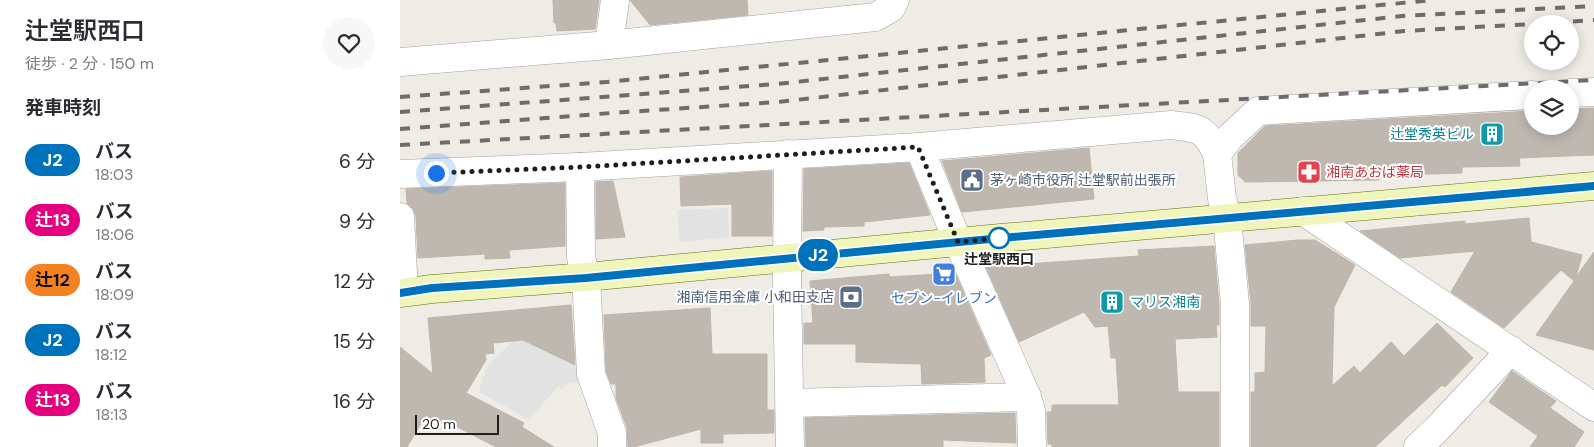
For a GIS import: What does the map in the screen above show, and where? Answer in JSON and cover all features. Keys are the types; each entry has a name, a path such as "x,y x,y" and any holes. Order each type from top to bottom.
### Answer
{"street":[{"path":"609,45 615,0"},
{"path":"400,62 609,45 875,17 890,3"},
{"path":"1579,93 1594,92"},
{"path":"1217,154 1230,137 1258,111 1524,95"},
{"path":"400,174 580,167 918,147 1172,125 1193,128 1209,136 1217,154 1222,198 1227,218 1235,304 1235,447"},
{"path":"918,147 1027,397 1031,410 1032,447"},
{"path":"788,154 787,258 790,447"},
{"path":"580,167 581,257 586,278 590,374 612,433 612,447"},
{"path":"400,217 402,292 586,278 958,242 1594,186"},
{"path":"1303,211 1594,407"},
{"path":"1418,447 1511,350"},
{"path":"790,403 1027,397"}],"shaded area":[{"path":"728,208 729,237 679,242 678,210"},
{"path":"518,336 580,369 580,382 568,384 562,389 558,386 529,420 479,392 483,376 489,364"}],"building":[{"path":"553,0 599,0 595,29 557,31 556,23 554,23"},
{"path":"630,0 747,0 748,15 650,25"},
{"path":"1594,108 1594,155 1519,158 1520,166 1462,167 1462,173 1395,175 1378,177 1379,180 1245,182 1238,175 1238,153 1265,126 1524,111 1524,135 1579,135 1579,109"},
{"path":"1089,148 1094,199 962,212 942,161"},
{"path":"909,163 930,215 864,222 864,226 824,227 824,230 803,231 804,169"},
{"path":"772,171 772,236 732,236 732,204 681,206 680,177"},
{"path":"613,181 625,237 596,239 596,182"},
{"path":"565,183 565,246 509,250 510,258 485,259 485,254 418,258 416,216 413,209 407,203 406,189"},
{"path":"1529,218 1531,242 1582,255 1576,277 1594,252 1594,350 1536,335 1574,281 1561,270 1504,328 1451,292 1475,251 1400,258 1360,231 1465,221 1465,224"},
{"path":"1315,240 1355,265 1334,307 1332,386 1354,366 1360,373 1391,342 1404,356 1437,323 1473,358 1445,387 1442,385 1375,447 1251,447 1251,392 1255,392 1255,373 1265,372 1266,326 1251,326 1251,303 1245,245"},
{"path":"1214,246 1219,305 1219,325 1216,325 1217,337 1175,339 1178,392 1219,392 1219,447 1052,447 1052,444 1048,444 1047,412 1052,412 1052,405 1119,405 1116,358 1111,358 1108,326 1095,327 1084,312 1019,342 986,267 1139,256 1138,250"},
{"path":"955,273 991,355 984,358 985,382 922,384 921,364 856,362 856,344 804,344 804,323 813,323 810,281 889,274 889,277"},
{"path":"571,305 575,365 523,340 493,343 494,353 485,354 486,360 466,393 524,423 522,427 554,447 496,447 442,419 439,424 426,415 407,447 400,447 400,347 433,374 428,318"},
{"path":"710,308 712,354 767,354 767,410 774,410 774,433 723,434 723,443 701,443 701,429 628,447 627,428 616,398 616,384 611,384 606,371 604,315"},
{"path":"1512,371 1556,401 1550,408 1584,432 1574,447 1530,447 1538,436 1489,402"},
{"path":"1015,413 1016,443 943,440 943,447 806,447 805,418"}],"railway":[{"path":"400,97 606,82 1432,0"},
{"path":"400,112 777,84 1402,16 1594,6"},
{"path":"1579,21 1594,20"},
{"path":"400,129 778,102 1404,31 1524,24"},
{"path":"400,145 1594,80"}],"bus line":[{"name":"J2","path":"400,293 432,288 586,278 1001,238 1594,186"}],"place":[{"name":"辻堂秀英ビル","path":"1492,134"},
{"name":"湘南あおば薬局","path":"1309,172"},
{"name":"茅ヶ崎市役所 辻堂駅前出張所","path":"972,180"},
{"name":"辻堂駅西口","path":"999,238"},
{"name":"セブン-イレブン","path":"944,274"},
{"name":"湘南信用金庫 小和田支店","path":"851,297"},
{"name":"マリス湘南","path":"1112,302"}],"route":[{"path":"436,173 580,167 918,147 958,242 1001,238 999,238"}]}
